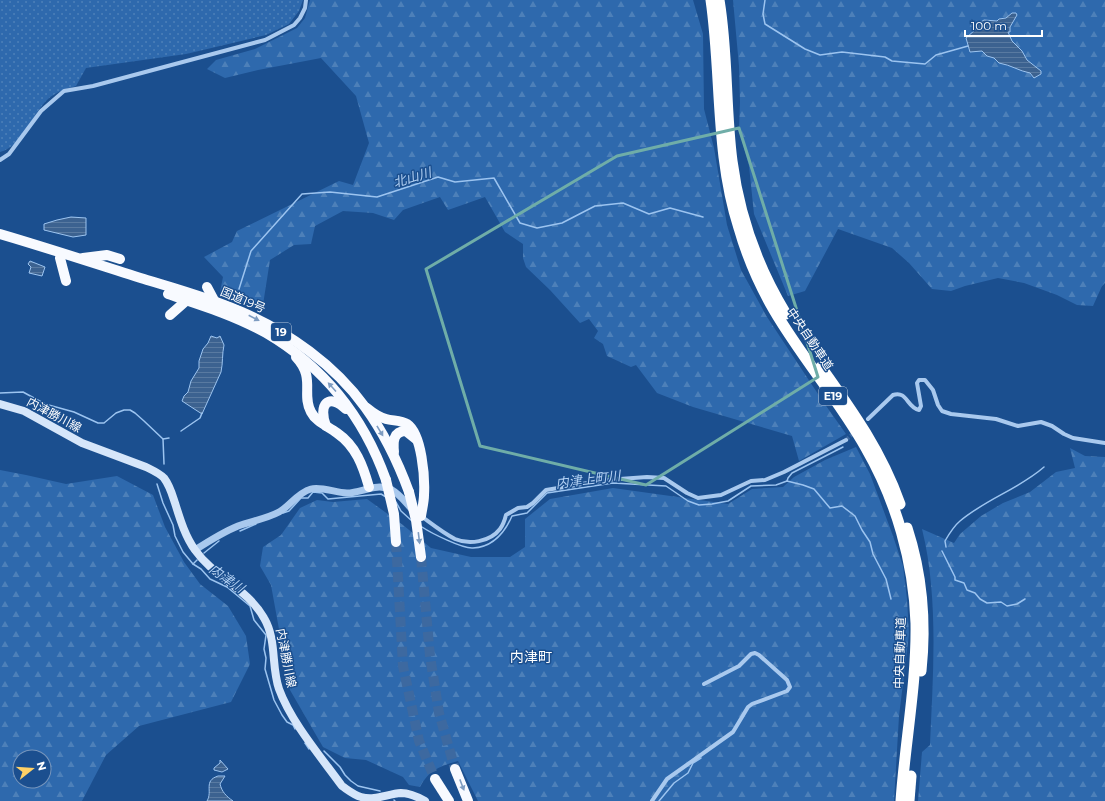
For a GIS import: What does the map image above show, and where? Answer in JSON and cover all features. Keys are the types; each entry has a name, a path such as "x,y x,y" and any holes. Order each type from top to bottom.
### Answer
{"highway":[{"name":"中央自動車道","path":"711,0 715,23 724,159 732,203 745,247 756,274 775,310 852,424 867,450 893,505 902,535 913,594 916,622 915,660 901,801"},
{"name":"中央自動車道","path":"719,0 726,67 732,160 739,201 755,251 772,290 793,326 872,442 892,482 912,542 919,574 923,640 909,801"},
{"name":"国道19号","path":"0,234 79,258 242,312 288,337 318,358 337,375 365,407 394,456 409,492 416,520 421,557"},
{"name":"国道19号","path":"0,240 187,300 238,319 282,343 309,364 329,383 344,400 356,418 378,459 386,480 394,514 396,542"},
{"path":"79,258 107,255 120,259"},
{"path":"60,258 66,281"},
{"path":"207,287 215,302"},
{"path":"170,314 187,300"},
{"path":"282,343 300,362 307,378 308,405 310,411 319,422 344,438 355,451 363,468 369,487"},
{"path":"326,426 323,418 323,408 326,403 335,401 356,418"},
{"path":"365,407 381,417 404,422 414,431 424,478 424,496 421,516"},
{"path":"394,456 393,442 395,435 399,432 406,431 417,440"},
{"path":"456,769 468,801"},
{"path":"435,778 449,801"}],"main road":[{"name":"内津勝川線","path":"0,404 24,411 82,443 156,471 163,477 170,488 185,531 195,550 207,564 250,600 260,611 270,631 273,644 275,674 284,703 292,717 342,786 361,798 373,799 401,793 411,794 425,801"}],"street":[{"path":"0,160 9,154 41,111 64,91 93,86 265,40 294,25 300,18 305,8 306,0"},
{"path":"868,419 893,395 898,393 901,393 914,409 919,410 921,406 917,383 919,380 925,380 933,390 938,405 942,411 951,414 996,419 1018,426 1042,422 1073,438 1105,443"},
{"path":"195,550 222,533 277,513 288,507 297,496 311,489 349,493 369,487 391,489 421,516 454,538 463,542 482,541 494,535 501,528 506,515 518,508 527,507 546,490 606,480 647,477 664,478 687,493 698,498 712,497 721,495 750,481 765,480 784,472 846,440"},
{"path":"652,801 667,779 733,732 748,707 752,704 787,691 790,687 787,680 755,653 751,654 739,666 704,684"}],"highlighted area":[{"path":"739,128 818,377 646,485 480,446 426,269 617,156"}],"green space":[{"path":"0,0 303,0 299,11 289,24 266,35 186,54 86,68 76,86 58,93 48,99 19,139 9,148 0,152"},
{"path":"310,0 693,0 703,34 704,109 714,148 727,225 741,270 767,317 846,434 799,461 792,436 693,407 657,393 636,365 631,367 607,356 603,344 594,338 598,331 589,319 580,323 550,290 526,267 523,258 523,244 505,232 485,197 448,210 440,197 403,210 394,220 373,213 343,211 315,226 311,244 294,245 270,260 262,311 220,292 223,277 204,257 232,242 237,231 339,181 353,185 369,143 356,96 321,58 225,78 207,69 216,60 255,49 297,28 305,18"},
{"path":"733,0 1105,0 1105,283 1102,286 1093,306 1077,305 1057,295 1024,283 998,278 951,291 932,289 909,263 892,248 838,229 805,291 788,296 754,214 749,166 739,130 739,66"},
{"path":"856,447 870,474 893,536 903,566 907,599 909,634 899,716 894,801 478,801 458,761 446,765 431,773 423,781 420,787 409,785 403,777 366,760 345,758 323,747 290,690 271,585 260,566 263,547 281,535 300,508 317,500 333,502 367,499 403,525 431,548 471,557 510,557 525,547 525,519 550,499 613,488 728,504 752,489 783,487 794,477 825,460"},
{"path":"1070,448 1085,456 1105,457 1105,801 918,801 922,752 930,745 934,636 931,582 922,529 954,543 960,534 981,516 1003,503 1030,492 1056,472 1075,468"},
{"path":"0,470 66,484 117,476 153,495 165,527 184,562 200,584 228,606 246,636 250,664 231,702 139,726 106,755 82,801 0,801"}],"shaded area":[{"path":"1012,13 1016,13 1017,15 1010,27 1010,32 1008,32 1012,41 1022,51 1027,60 1041,71 1041,74 1034,78 1030,73 999,63 994,58 987,56 982,51 970,52 966,38 976,29 976,25 984,20 997,21 999,19 1006,18"},
{"path":"71,217 86,218 86,235 73,237 44,230 44,224"},
{"path":"30,261 45,267 42,276 29,273 31,267 28,264"},
{"path":"211,336 217,338 220,336 224,345 222,365 221,372 202,414 182,401 188,392 191,381 199,368 199,361 203,349"},
{"path":"220,760 228,769 222,772 214,770 214,768 220,763"},
{"path":"225,776 220,784 225,794 233,801 207,801 209,797 210,783 213,778"}],"waterway":[{"path":"765,0 763,14 765,24 805,49 820,55 842,52 885,57 892,61 925,64 936,55 968,46"},
{"name":"北山川","path":"239,289 251,251 302,194 330,192 377,197 438,177 455,182 494,178 520,223 537,228 562,223 595,206 623,203 649,214 670,208 703,217"},
{"name":"内津川","path":"0,393 23,392 45,404 74,412 98,423 104,423 116,413 124,410 130,410 163,439 164,464"},
{"name":"北山川","path":"181,431 200,418 202,413"},
{"name":"内津川","path":"163,439 169,438"},
{"path":"787,481 792,473 843,447"},
{"path":"946,547 945,541 960,521 981,506 1024,482 1044,467"},
{"name":"内津上町川","path":"422,527 439,537 468,548 473,548 487,545 492,542 506,528 512,516 527,513 547,493 613,483 666,486 688,501 699,505 728,501 751,486 776,485 787,481 814,489 830,508 842,506 855,516 870,542 873,554 886,579 891,599"},
{"name":"内津川","path":"157,484 163,503 173,525 175,536 183,552 193,564 201,569 210,579 227,587 250,606 254,620 266,635 264,649 266,658 265,669 274,700 287,722 293,725 295,729"},
{"name":"内津上町川","path":"283,513 289,511 301,498 308,498 313,492 322,493 328,499 381,494 386,497"},
{"name":"内津上町川","path":"396,502 401,511 412,521"},
{"name":"内津上町川","path":"240,531 256,524"},
{"name":"内津上町川","path":"204,553 219,541"},
{"path":"942,551 955,577 955,580 964,583 967,590 975,593 980,599 987,603 1001,602 1007,606 1017,604 1025,599"},
{"name":"内津川","path":"193,564 197,560"},
{"name":"内津川","path":"305,743 309,749"},
{"name":"内津川","path":"324,751 351,781 358,786 380,791"},
{"path":"659,801 674,783 688,773 693,763 701,758"}],"tunnel":[{"path":"846,440 856,431"},
{"path":"396,542 403,666 419,741 435,779"},
{"path":"421,557 430,656 439,713 455,769"}],"district":[{"name":"内津町","path":"531,657"}]}
